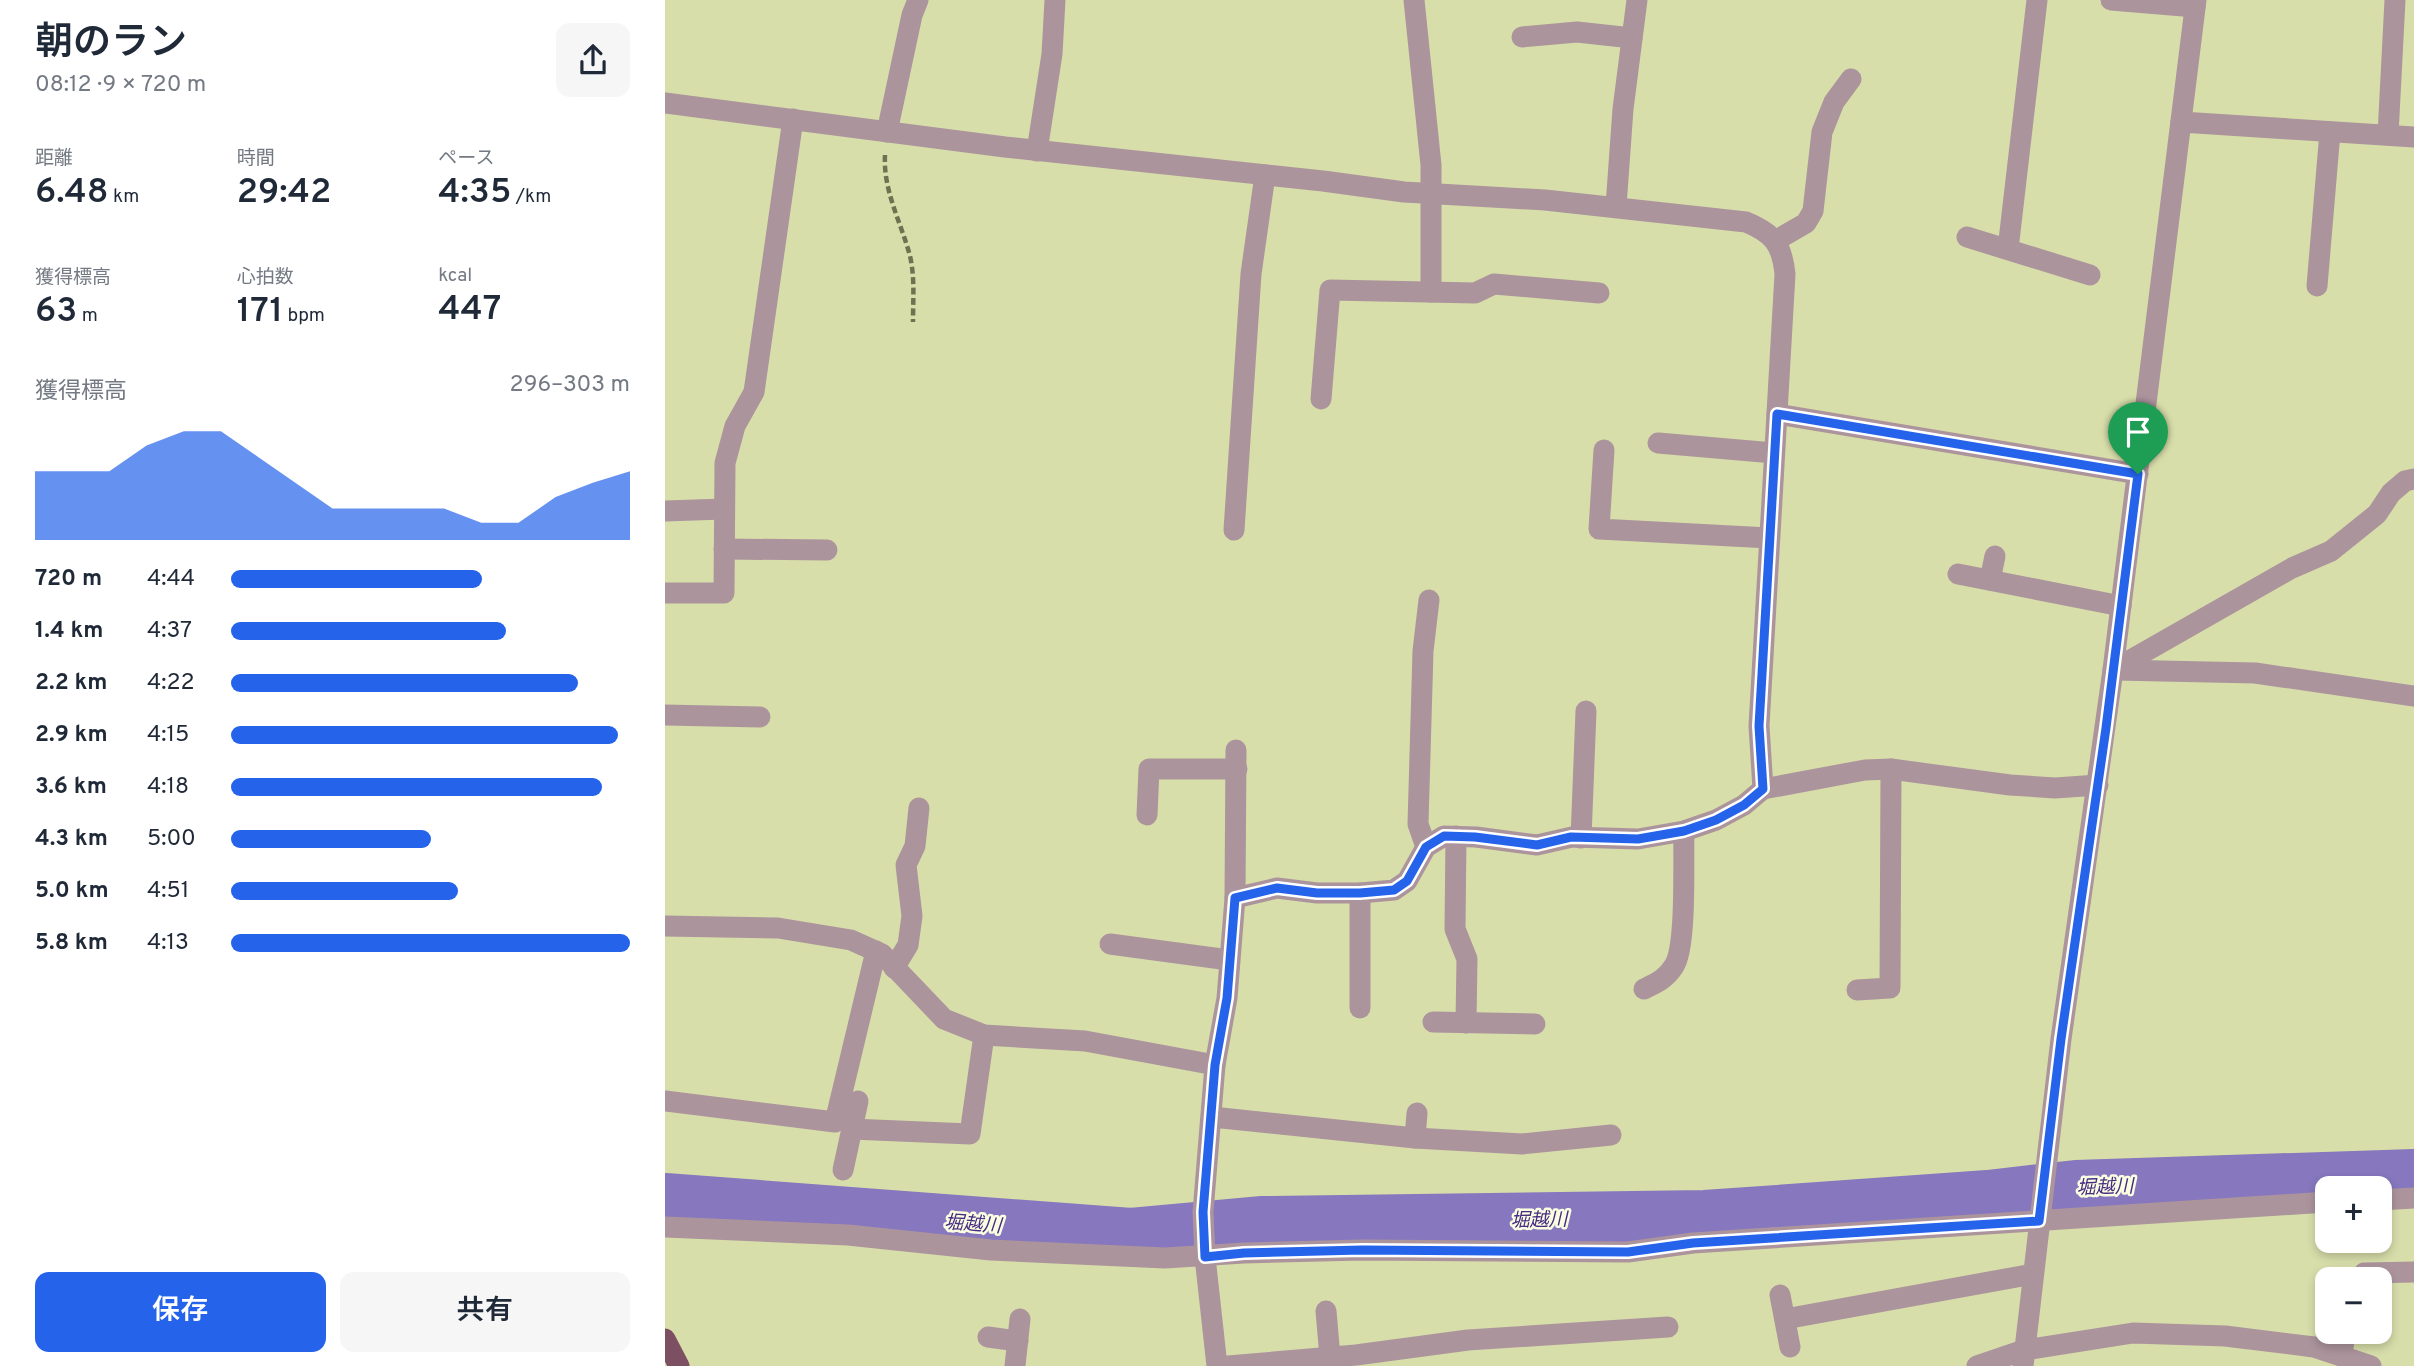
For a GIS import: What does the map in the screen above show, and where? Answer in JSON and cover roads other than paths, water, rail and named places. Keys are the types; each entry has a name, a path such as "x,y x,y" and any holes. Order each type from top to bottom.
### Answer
{"highway":[{"path":"665,1339 680,1366"}],"street":[{"path":"887,132 912,15 918,0"},
{"path":"1037,151 1052,54 1055,0"},
{"path":"1414,0 1432,194 1431,292"},
{"path":"1616,206 1623,109 1637,0"},
{"path":"2008,249 2037,0"},
{"path":"2023,1358 2061,1039 2113,670 2196,4 2111,0"},
{"path":"2388,135 2395,0"},
{"path":"1522,37 1577,32 1632,38"},
{"path":"1775,241 1806,223 1813,212 1822,132 1834,102 1851,79"},
{"path":"665,103 1037,151 1432,194 1616,206 1746,222 1763,229 1775,241 1783,256 1784,274 1759,726 1763,789"},
{"path":"665,593 724,593 725,463 735,426 754,392 793,119"},
{"path":"2181,122 2414,137"},
{"path":"2317,286 2330,132"},
{"path":"1234,530 1251,274 1265,175"},
{"path":"1967,237 2090,275"},
{"path":"1321,399 1330,290 1475,293 1494,284 1599,293"},
{"path":"1777,414 2138,474"},
{"path":"1658,443 1775,453"},
{"path":"1604,450 1599,530 1769,538"},
{"path":"2113,670 2292,568 2331,551 2377,514 2391,493 2405,481 2414,479"},
{"path":"665,511 724,509"},
{"path":"724,549 827,550"},
{"path":"1990,580 1995,556"},
{"path":"1958,574 2121,606"},
{"path":"1426,847 1418,824 1423,650 1429,600"},
{"path":"2113,670 2255,673 2414,696"},
{"path":"1581,838 1586,711"},
{"path":"665,715 760,717"},
{"path":"1147,815 1149,769 1236,759 1235,898 1227,998 1215,1065 1203,1212 1204,1253 1217,1366"},
{"path":"1235,898 1277,888 1317,893 1394,890 1407,881 1426,847 1444,836 1537,845 1571,837 1638,839 1684,831 1716,820 1744,805 1763,789 1865,770 1891,769 2010,785 2055,788 2098,785"},
{"path":"1857,990 1890,988 1891,769"},
{"path":"894,968 908,945 912,916 906,864 915,846 919,808"},
{"path":"1644,989 1663,980 1675,965 1681,946 1684,831"},
{"path":"1456,836 1455,929 1467,959 1466,1023"},
{"path":"1360,893 1360,1008"},
{"path":"665,926 778,928 851,940 882,954 944,1019 984,1035 1085,1041 1215,1065"},
{"path":"1110,944 1229,960"},
{"path":"665,1101 835,1122 876,951"},
{"path":"1433,1022 1535,1024"},
{"path":"851,1129 970,1134 984,1035"},
{"path":"843,1171 858,1101"},
{"path":"1415,1138 1417,1113"},
{"path":"1212,1117 1415,1138 1522,1144 1611,1135"},
{"path":"2392,1199 2414,1198"},
{"path":"665,1227 848,1235 991,1250 1165,1258 1204,1253 1362,1250 1628,1252 1706,1242 2040,1217 2315,1203"},
{"path":"2392,1272 2414,1272"},
{"path":"1784,1319 2033,1274"},
{"path":"1780,1295 1790,1347"},
{"path":"1326,1311 1330,1357"},
{"path":"1015,1366 1020,1319"},
{"path":"1228,1366 1468,1340 1668,1327"},
{"path":"1977,1366 2133,1333 2225,1336 2314,1347 2358,1363"},
{"path":"988,1337 1018,1341"},
{"path":"2350,1344 2358,1363"}],"waterway":[{"name":"堀越川","path":"665,1200 1131,1235 1263,1223 1705,1217 1988,1197 2076,1187 2414,1176"}]}
